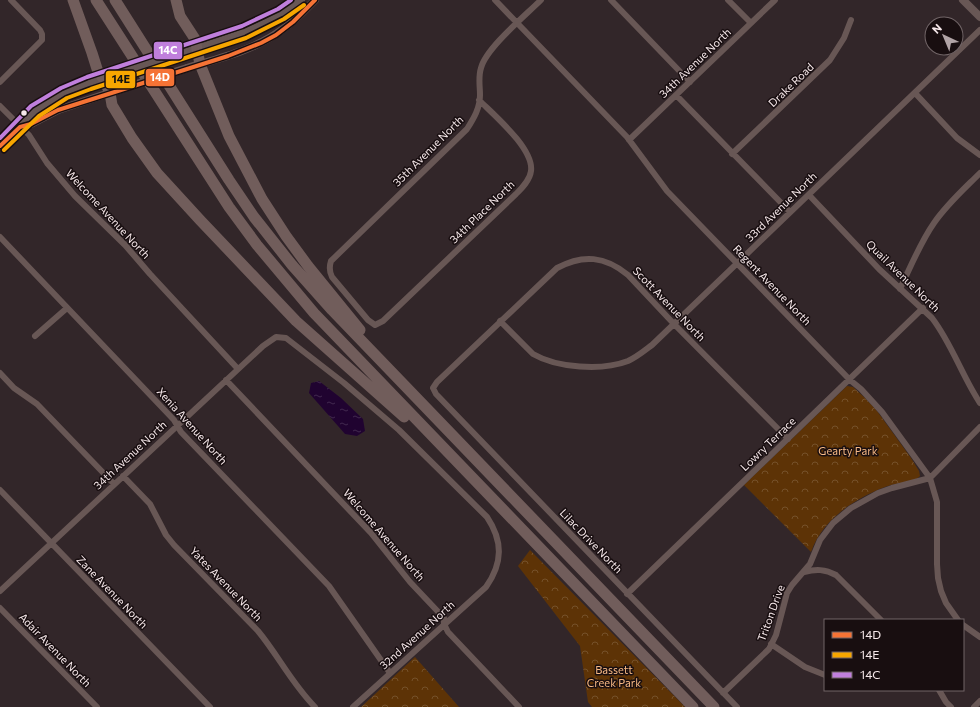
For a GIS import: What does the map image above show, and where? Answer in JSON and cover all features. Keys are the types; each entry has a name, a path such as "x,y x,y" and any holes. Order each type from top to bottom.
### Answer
{"highway":[{"path":"73,0 98,72 103,78 110,93 112,105 135,143 162,179 296,321 399,412 433,446 469,474"},
{"path":"96,0 220,193 257,246 314,313 694,707"},
{"path":"116,0 228,180 254,217 297,270 332,310 714,707"},
{"path":"175,2 185,24 195,40 200,64 228,136 270,212 308,266 404,385"}],"street":[{"path":"0,82 42,40 40,30 11,0"},
{"path":"0,146 35,111 74,89 103,78 178,55 256,28 288,11 301,0"},
{"path":"20,127 31,124 58,110 241,51 261,43 280,32 293,22 315,0"},
{"name":"Regent Avenue North","path":"495,0 629,140 667,191 882,412 930,478 937,502 938,578 946,603 957,619"},
{"name":"35th Avenue North","path":"375,325 368,320 332,277 329,266 334,257 467,129 474,119 480,100 479,77 483,61 493,47 542,0"},
{"path":"611,0 690,82"},
{"path":"728,0 751,23"},
{"name":"34th Avenue North","path":"629,140 775,0"},
{"path":"963,0 980,17"},
{"name":"Drake Road","path":"732,154 830,60 844,38 851,20"},
{"name":"33rd Avenue North","path":"500,321 527,349 540,358 564,364 602,367 629,361 641,354 737,264 980,30"},
{"path":"915,93 957,138 980,155"},
{"path":"676,96 790,212"},
{"name":"34th Place North","path":"375,325 383,322 519,191 528,178 531,171 529,154 518,140 480,100"},
{"name":"Welcome Avenue North","path":"0,106 29,135 47,163 75,196 126,245 150,274 238,370"},
{"path":"900,288 934,222 947,206 980,173"},
{"name":"Quail Avenue North","path":"809,195 879,269 923,308 932,318 939,327 980,403"},
{"name":"Xenia Avenue North","path":"0,237 174,420 186,438 329,586 390,673"},
{"name":"Scott Avenue North","path":"433,388 439,379 557,268 567,262 588,259 600,260 620,268 628,275 674,324 788,439"},
{"path":"36,336 68,308"},
{"name":"Lowry Terrace","path":"627,594 923,308"},
{"name":"34th Avenue North","path":"0,591 263,346 276,338 281,337 290,341 378,411 487,517 494,527 498,538 499,552 497,564 492,577"},
{"path":"0,373 14,388 37,404 114,484"},
{"name":"Welcome Avenue North","path":"226,380 371,533 410,582 444,618 444,624 448,632 519,707"},
{"name":"Lilac Drive North","path":"433,388 436,394 737,707"},
{"path":"930,478 980,428"},
{"name":"Yates Avenue North","path":"123,476 150,504 166,535 174,545 258,630 269,644 293,683 315,707"},
{"name":"Triton Drive","path":"723,693 769,649 776,634 788,593 792,585 810,564 826,530 840,516 863,500 892,488 930,478"},
{"name":"Zane Avenue North","path":"0,490 210,707"},
{"path":"804,572 821,569 836,574 880,619"},
{"name":"32nd Avenue North","path":"353,707 486,586 492,577"},
{"name":"Adair Avenue North","path":"0,608 96,707"},
{"path":"964,626 980,637"},
{"path":"771,644 804,667 824,675"},
{"path":"940,691 951,707"},
{"path":"974,707 980,701"}],"green space":[{"name":"Gearty Park","path":"847,386 853,387 877,411 911,458 919,471 920,476 909,482 885,487 862,497 851,504 831,520 816,540 811,552 744,485"},
{"name":"Bassett Creek Park","path":"530,550 685,707 592,707 588,702 580,646 518,566"},
{"path":"415,657 459,707 361,707"}],"water":[{"path":"319,381 341,398 363,419 365,431 357,436 345,434 309,393 311,383"}],"transit line":[{"name":"14C","path":"0,138 31,106 61,88 87,77 242,26 278,9 291,0"},
{"name":"14D","path":"0,146 20,127 31,124 58,110 228,56 261,43 276,35 293,22 315,0"},
{"name":"14E","path":"4,150 39,116 67,98 246,38 284,19 304,5"}]}
